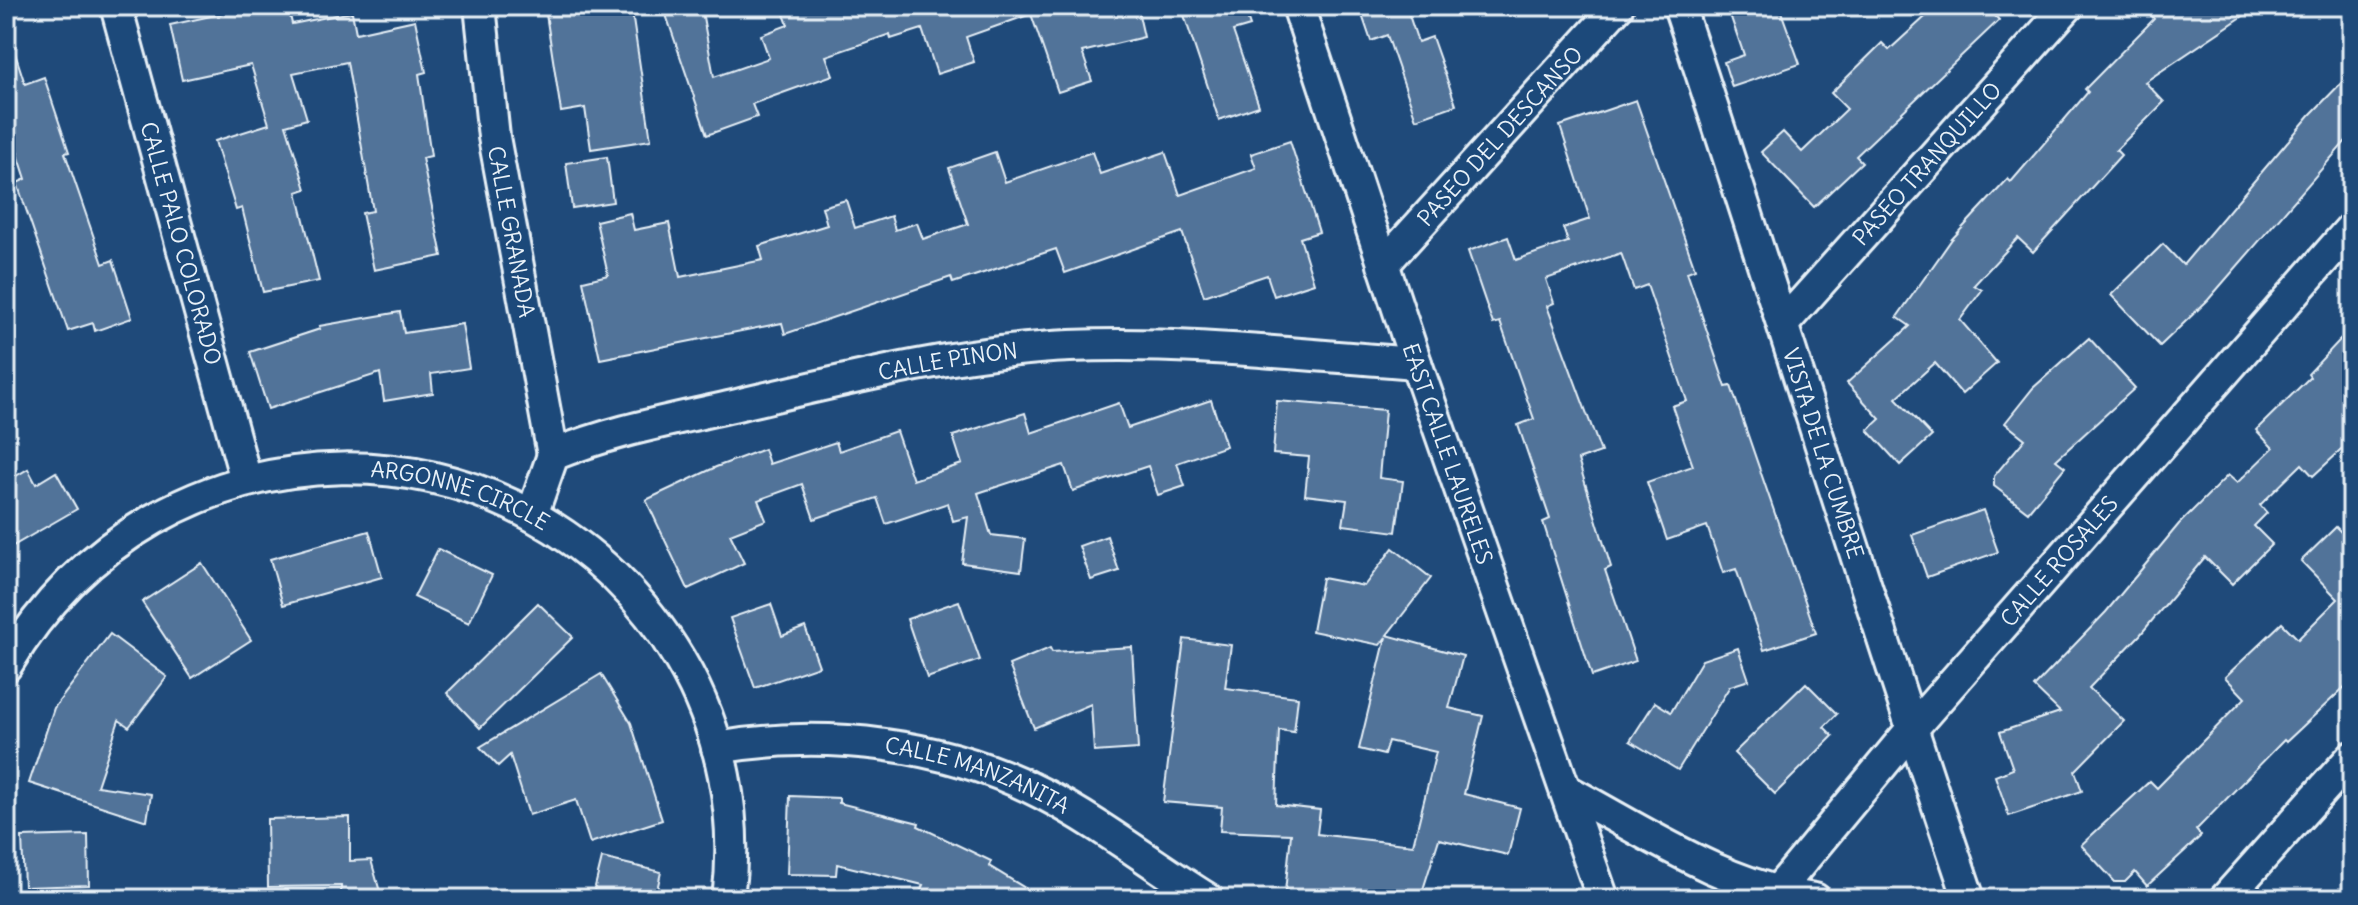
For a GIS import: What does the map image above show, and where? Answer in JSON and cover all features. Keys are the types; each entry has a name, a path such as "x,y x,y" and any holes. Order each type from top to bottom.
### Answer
{"street":[{"name":"CALLE PALO COLORADO","path":"116,6 246,480"},
{"name":"CALLE GRANADA","path":"480,6 494,137 553,455"},
{"name":"EAST CALLE LAURELES","path":"1298,6 1416,363 1603,899"},
{"name":"PASEO DEL DESCANSO","path":"1383,265 1618,6"},
{"name":"VISTA DE LA CUMBRE","path":"1679,6 1784,323 1911,730 1969,899"},
{"name":"PASEO TRANQUILLO","path":"1784,323 2068,6"},
{"name":"CALLE ROSALES","path":"1774,896 1911,730 2352,227"},
{"name":"CALLE PINON","path":"553,455 592,439 780,395 991,353 1068,346 1164,345 1416,363"},
{"path":"532,515 553,455"},
{"name":"ARGONNE CIRCLE","path":"6,666 50,602 83,569 119,539 159,514 246,480 306,469 392,470 441,479 487,494 532,515 595,558 648,613 690,677 717,748 731,835 728,899"},
{"name":"CALLE MANZANITA","path":"717,748 820,740 874,743 928,753 995,773 1087,820 1208,899"},
{"path":"2225,899 2352,757"},
{"path":"1566,790 1730,877 1774,896 1815,899"}],"building":[{"path":"256,6 288,6 292,24 352,12 356,33 415,20 426,72 419,74 431,156 422,158 442,256 374,270 362,213 373,211 347,62 293,73 307,119 286,125 306,189 297,192 319,281 263,292 242,208 236,210 215,141 269,124 251,65 182,80 170,25"},
{"path":"563,6 631,6 651,140 591,149 585,108 561,112 546,14 564,11"},
{"path":"663,6 701,6 714,77 769,58 761,35 788,25 781,6 1137,6 1144,37 1082,52 1092,81 1058,92 1031,14 966,37 974,62 937,74 922,29 891,39 890,34 826,56 833,75 752,104 757,117 707,135"},
{"path":"1181,6 1243,6 1250,26 1233,31 1259,106 1219,120"},
{"path":"1359,6 1406,6 1418,42 1432,37 1456,105 1416,119 1387,35 1371,41"},
{"path":"1727,6 1779,6 1800,64 1732,87 1724,62 1744,55"},
{"path":"1937,6 1986,6 1999,20 1856,156 1862,162 1814,207 1761,152 1783,132 1802,152 1847,109 1831,93 1882,43 1889,50"},
{"path":"2145,6 2258,6 2145,82 2164,102 2116,150 2121,155 2033,252 2018,238 1974,285 1982,290 1960,320 1997,363 1962,394 1935,363 1896,398 1932,436 1900,465 1868,430 1880,419 1847,383 1910,326 1897,317 1952,239 2008,179 2011,182 2088,92 2085,89 2154,19"},
{"path":"11,41 25,84 44,77 69,152 65,153 103,264 113,260 132,318 95,331 93,323 68,331 17,183 26,179 6,117 6,42"},
{"path":"2352,72 2352,134 2208,300 2160,346 2111,295 2163,244 2183,265 2310,115"},
{"path":"1636,100 1695,269 1687,272 1726,387 1731,386 1816,633 1764,650 1736,569 1723,573 1707,526 1667,540 1647,482 1693,466 1672,406 1687,401 1647,285 1634,290 1621,253 1546,279 1554,303 1547,306 1601,452 1578,460 1611,567 1605,570 1636,661 1592,676 1543,522 1550,519 1518,425 1534,419 1500,322 1493,324 1468,251 1508,237 1516,260 1568,242 1563,228 1590,219 1560,126"},
{"path":"1290,141 1319,232 1300,238 1314,283 1274,296 1267,275 1204,296 1182,232 1065,273 1056,249 953,283 951,277 785,334 782,323 600,359 583,281 608,275 596,221 630,213 634,230 669,223 680,277 763,260 759,246 827,225 822,207 846,200 855,228 891,216 895,230 917,223 923,239 968,224 949,168 995,152 1005,182 1092,152 1100,174 1165,152 1180,195 1256,168 1251,154"},
{"path":"607,157 613,202 572,208 566,163"},
{"path":"400,312 404,333 462,324 469,368 431,374 433,393 384,401 380,373 268,409 250,352 320,329 319,326"},
{"path":"2352,327 2352,440 2313,476 2302,464 2260,505 2267,513 2254,526 2272,544 2232,584 2205,557 2140,635 2089,688 2124,721 2075,771 2082,791 2009,816 1995,776 2013,769 2000,732 2060,712 2034,687 2106,612 2179,524 2228,475 2237,483 2273,448 2256,430 2310,377 2308,374"},
{"path":"2089,338 2135,388 2056,460 2065,467 2028,512 1994,486 1994,476 2025,439 2005,423 2033,388"},
{"path":"1211,400 1226,446 1177,463 1185,486 1158,495 1148,466 1073,491 1064,465 978,493 991,535 1025,539 1021,571 962,563 968,517 953,521 948,503 886,524 877,498 814,519 802,484 758,500 766,520 730,534 744,563 688,589 646,500 716,467 764,449 769,464 836,442 839,451 896,431 913,480 962,464 953,436 1025,413 1031,433 1119,403 1128,428"},
{"path":"1277,401 1385,410 1379,478 1403,481 1396,532 1343,525 1347,500 1305,495 1309,457 1273,454"},
{"path":"28,469 36,484 56,472 77,509 6,550 6,482"},
{"path":"1983,510 1998,552 1927,577 1912,535"},
{"path":"2336,527 2352,543 2352,680 2286,742 2284,740 2196,830 2201,836 2147,886 2135,872 2125,882 2115,882 2081,845 2150,781 2157,788 2245,698 2225,677 2282,623 2298,639 2338,599 2301,561"},
{"path":"369,531 382,577 283,605 270,559"},
{"path":"1107,536 1119,571 1091,580 1079,546"},
{"path":"1393,548 1431,578 1387,635 1463,656 1449,708 1483,716 1464,794 1520,808 1508,855 1439,839 1420,899 1342,899 1285,892 1291,834 1220,831 1222,807 1163,802 1184,639 1231,645 1225,688 1298,697 1294,732 1279,730 1276,805 1320,810 1317,834 1413,845 1436,752 1388,741 1384,755 1359,749 1386,637 1380,645 1312,631 1322,578 1364,586"},
{"path":"438,549 492,575 469,623 414,597"},
{"path":"202,563 251,640 192,678 142,602"},
{"path":"959,601 980,660 927,678 907,619"},
{"path":"538,603 573,637 480,728 447,693"},
{"path":"771,604 782,636 805,627 819,666 755,688 730,618"},
{"path":"110,634 167,677 129,727 119,720 97,786 151,794 147,821 29,783 54,708"},
{"path":"1132,647 1138,749 1094,752 1091,704 1034,728 1009,665 1050,648 1052,652"},
{"path":"1738,648 1749,680 1730,686 1678,770 1630,741 1655,702 1671,712 1702,660"},
{"path":"601,674 631,723 662,820 590,843 576,800 529,815 510,755 498,766 480,747"},
{"path":"1806,683 1837,714 1824,727 1833,736 1775,794 1734,753"},
{"path":"790,796 839,798 839,803 919,823 918,826 991,861 989,866 1043,899 917,899 923,885 837,864 836,875 787,874"},
{"path":"350,817 350,861 371,860 382,899 341,899 341,886 268,887 267,819"},
{"path":"88,835 89,885 24,887 22,837"},
{"path":"602,858 661,872 655,899 592,899"}]}
